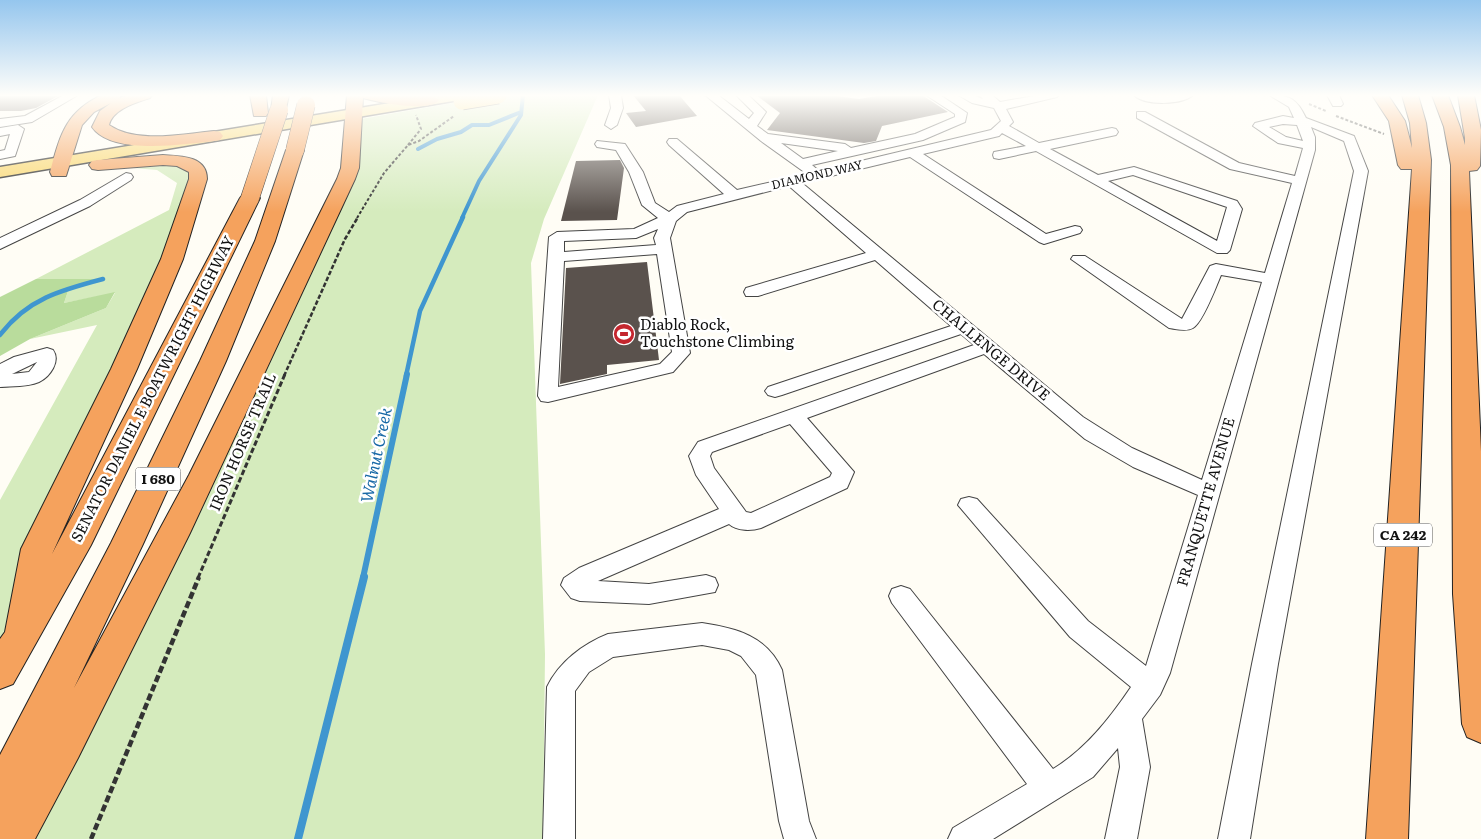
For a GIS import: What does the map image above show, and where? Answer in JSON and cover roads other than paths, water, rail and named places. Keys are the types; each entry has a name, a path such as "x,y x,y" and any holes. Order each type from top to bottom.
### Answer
{"highway":[{"path":"60,167 69,134"},
{"path":"113,134 130,139 153,140 214,136"},
{"path":"250,198 258,134"},
{"name":"SENATOR DANIEL E BOATWRIGHT HIGHWAY","path":"0,672 75,545 250,198 270,134"},
{"name":"I 680","path":"0,798 127,544 213,361 265,241 296,150 299,134"},
{"path":"11,839 38,794 177,530 247,390 346,178 350,168 353,134"},
{"path":"1401,134 1419,230"},
{"name":"CA 242","path":"1387,839 1419,230 1422,160 1419,134"},
{"path":"1454,134 1460,165 1470,594 1481,724"},
{"path":"1462,240 1473,134"},
{"path":"22,633 37,549 136,342 172,259 198,179 198,169 180,161 98,165"}],"main road":[{"path":"0,182 60,167 227,134"},
{"path":"0,172 98,165 260,134"}],"street":[{"path":"0,154 10,153 16,134"},
{"path":"761,134 818,175"},
{"name":"DIAMOND WAY","path":"556,257 557,237 636,233 669,219 682,210 734,195 990,134"},
{"path":"1014,134 1038,147 1096,180 1222,250 1236,209 1232,204 1134,171 1096,180"},
{"path":"999,156 1101,134"},
{"path":"1176,134 1235,166 1300,182"},
{"path":"1272,134 1282,140 1310,146 1307,134"},
{"path":"1234,839 1265,664 1361,171 1350,139 1340,134"},
{"path":"801,163 923,135 941,146"},
{"path":"765,138 859,150"},
{"path":"673,142 734,195"},
{"path":"601,144 620,147 636,172 649,205 669,219 662,238 664,249 681,353 666,368 548,396 556,257 664,249"},
{"name":"FRANQUETTE AVENUE","path":"964,839 1084,767 1128,716 1157,673 1310,146"},
{"path":"913,152 1044,239 1075,230"},
{"path":"4,239 85,203 126,177"},
{"name":"CHALLENGE DRIVE","path":"791,181 1076,422 1108,446 1148,466 1209,491"},
{"path":"1079,259 1175,324 1186,325 1191,321 1217,265 1162,232"},
{"path":"752,292 878,254"},
{"path":"1216,269 1271,279"},
{"path":"775,391 964,327"},
{"path":"794,416 843,472 839,482 753,522 739,520 704,470 699,456 705,447 987,347"},
{"path":"0,372 21,361 47,354 46,366 34,377 0,381"},
{"path":"969,505 1079,629 1150,686"},
{"path":"706,585 649,594 580,591 573,585 588,575 734,512"},
{"path":"901,596 1049,788"},
{"path":"559,839 561,687 580,664 608,646 702,634 733,639 750,648 769,670 794,821 800,839"},
{"path":"1121,839 1135,768 1128,716"}],"waterway":[{"path":"418,149 437,139 454,134"},
{"name":"Walnut Creek","path":"462,218 479,181 509,134"},
{"name":"Walnut Creek","path":"406,376 420,311 463,217"},
{"path":"0,335 10,323 33,304 59,292 103,279"},
{"name":"Walnut Creek","path":"363,578 407,374"},
{"name":"Walnut Creek","path":"298,839 364,577"}],"place":[{"name":"Diablo Rock, Touchstone Climbing","path":"624,334"}]}
